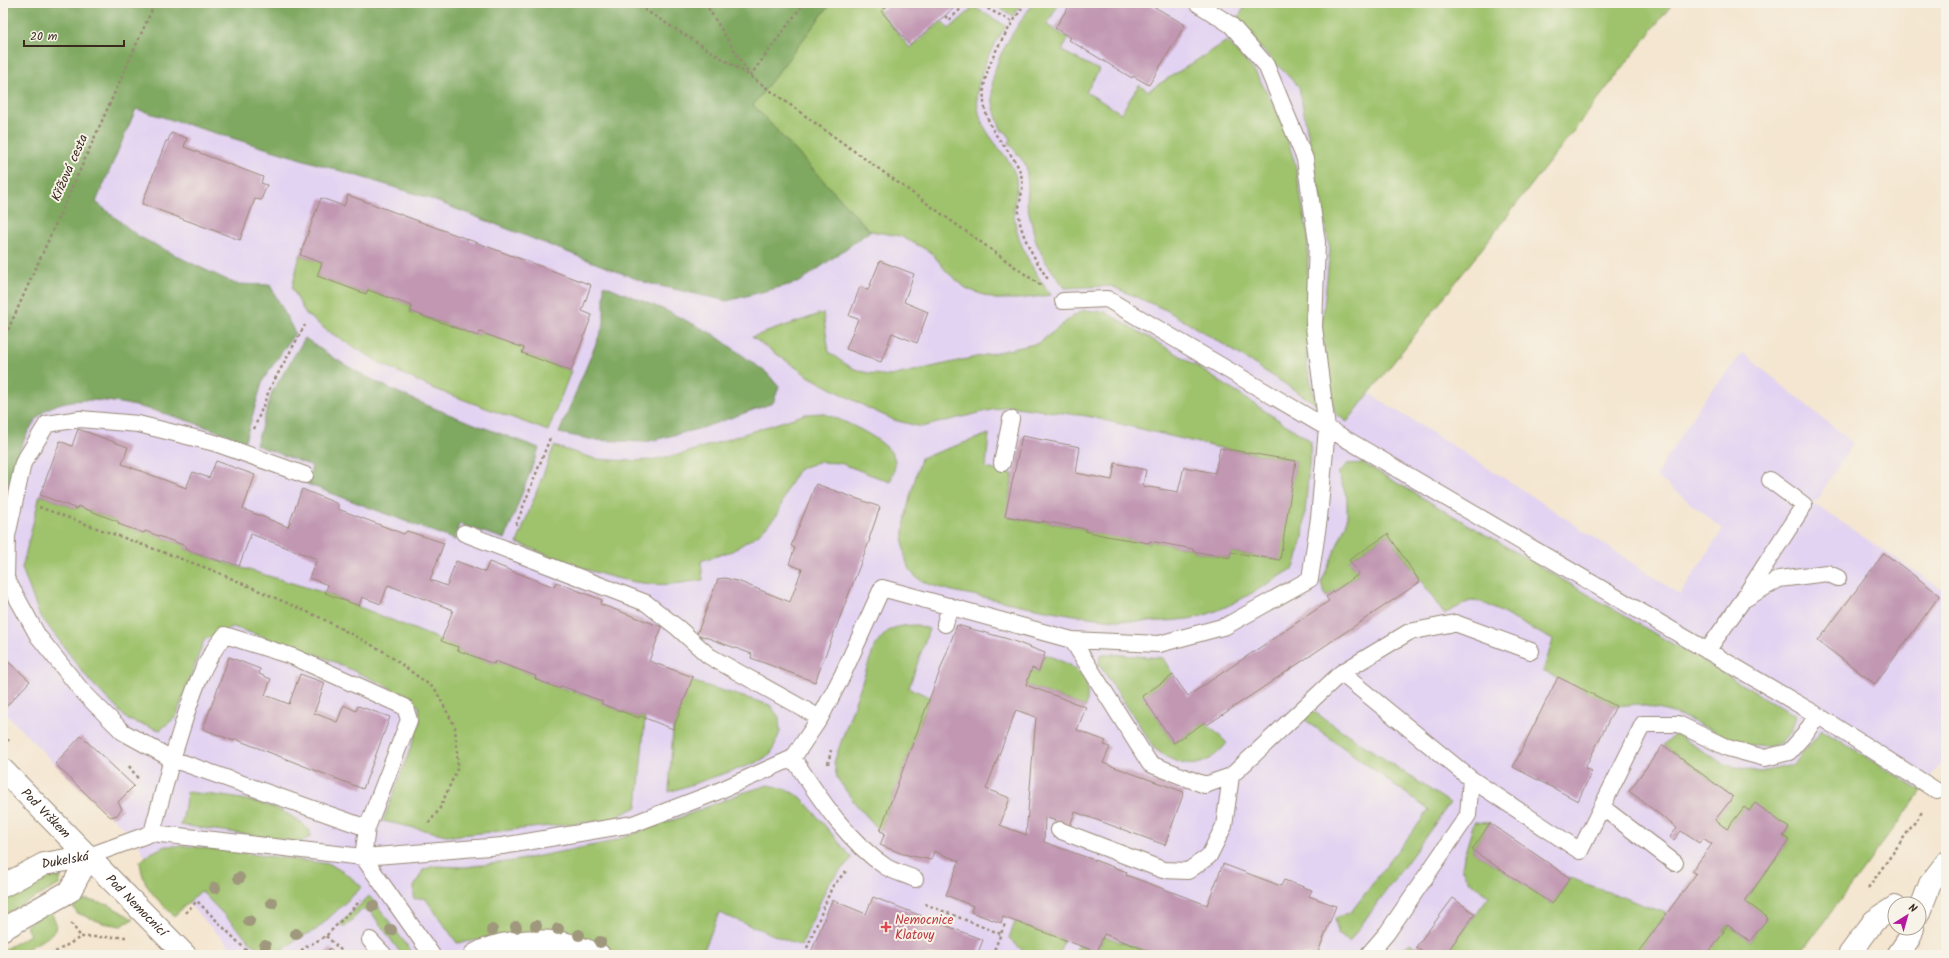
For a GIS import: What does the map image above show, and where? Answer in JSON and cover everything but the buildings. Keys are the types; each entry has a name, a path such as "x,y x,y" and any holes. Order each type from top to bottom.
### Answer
{"street":[{"name":"Pod Vrškem","path":"3,770 88,856"},
{"name":"Dukelská","path":"3,886 44,864 88,856"},
{"name":"Dukelská","path":"3,929 70,891 88,856"},
{"name":"Pod Nemocnicí","path":"88,856 184,955"},
{"path":"1925,896 1930,884 1946,862"},
{"path":"1912,896 1930,884"},
{"path":"1849,955 1874,921 1887,912"},
{"path":"1898,955 1910,936"},
{"path":"475,955 484,949 522,942 561,942 599,955"}],"lane":[{"path":"88,856 152,833 363,857 502,846 632,824 714,793 793,758 820,718 842,676 882,588 1072,640 1159,644 1226,626 1310,579 1319,518 1327,428 1314,326 1317,242 1305,159 1266,65 1231,25 1197,3"},
{"path":"1063,301 1107,299 1817,715 1937,791"},
{"path":"305,475 215,443 138,424 80,419 47,424 23,463 7,536 6,578 38,636 82,690 123,732 172,759 367,828"},
{"path":"1002,463 1012,419"},
{"path":"1707,651 1743,600 1804,505 1770,480"},
{"path":"464,533 646,603 678,628 709,656 820,718"},
{"path":"1743,600 1779,579 1827,573 1838,578"},
{"path":"945,624 950,606"},
{"path":"1072,640 1150,764 1205,785 1231,776 1341,673 1409,632 1455,623 1531,651"},
{"path":"152,833 172,759 195,688 214,647 225,635 294,657 405,707 409,720 367,828 363,857 432,955"},
{"path":"1341,673 1471,778 1580,851 1643,724 1678,724 1728,748 1765,758 1789,752 1805,734 1817,715"},
{"path":"793,758 826,807 866,852 888,868 915,879"},
{"path":"1059,830 1163,870 1188,871 1208,856 1224,826 1231,776"},
{"path":"1368,955 1387,933 1468,815 1471,778"},
{"path":"1602,807 1675,863"},
{"path":"370,940 384,955"}],"path":[{"name":"Křížová cesta","path":"3,341 155,3"},
{"path":"634,3 750,76 1063,301"},
{"path":"705,3 750,76"},
{"path":"750,76 804,3"},
{"path":"945,16 949,20 967,3"},
{"path":"977,3 1013,22"},
{"path":"1025,3 992,58 983,82 984,110 993,130 1019,166 1023,180 1019,216 1029,249 1063,301"},
{"path":"245,454 270,388 305,325"},
{"path":"507,550 550,438"},
{"path":"3,723 5,726 5,736 10,742"},
{"path":"828,768 833,745"},
{"path":"126,764 140,781 139,787"},
{"path":"1866,892 1937,791"},
{"path":"297,955 304,948 326,936 365,896 382,885"},
{"path":"807,948 832,887"},
{"path":"992,955 1005,924"},
{"path":"326,936 346,955"},
{"path":"50,955 81,937 130,937"}],"shaded area":[{"path":"831,3 1673,3 1369,393 1526,492 1680,595 1723,529 1656,476 1699,406 1743,353 1853,443 1814,504 1946,592 1946,757 1799,955 238,955 148,862 136,839 55,764 3,711 3,404 136,109 753,105"}],"green space":[{"path":"3,3 831,3 753,105 870,231 800,282 727,301 647,283 420,195 136,109 96,202 138,236 193,264 236,284 270,285 295,333 263,380 245,441 201,425 148,409 121,403 95,400 71,401 51,407 41,414 25,438 8,485 3,512"},
{"path":"831,3 886,3 879,10 910,48 942,21 949,29 974,7 1006,26 991,51 980,78 978,106 981,119 988,133 1006,158 1015,174 1017,188 1014,213 1018,235 1032,267 1051,295 1018,299 995,299 967,289 947,272 931,252 900,236 870,231 753,105"},
{"path":"991,3 1021,3 1013,16"},
{"path":"1033,3 1059,3 1047,25 1068,38 1062,51 1099,70 1086,92 1121,113 1139,85 1148,91 1227,41 1256,73 1279,115 1295,163 1308,237 1307,366 1316,404 1226,346 1166,310 1111,286 1065,288 1045,261 1036,242 1027,204 1028,185 1026,165 1009,143 1011,139 1005,131 1002,131 995,112 992,94 993,78 997,63 1012,34"},
{"path":"1247,3 1673,3 1347,422 1335,413 1327,379 1322,324 1330,250 1299,87 1235,22"},
{"path":"300,255 322,263 317,276 366,294 368,290 412,306 410,312 478,336 480,332 524,348 522,353 571,371 548,431 432,388 382,364 326,330 305,313 292,288"},
{"path":"604,285 665,310 713,334 767,373 779,387 773,403 702,428 646,442 594,440 559,433 604,324"},
{"path":"1084,310 1105,312 1179,355 1311,441 1303,538 1294,568 1256,591 1215,611 1188,619 1162,621 1136,621 1082,616 1056,612 934,586 918,579 913,574 907,562 904,548 904,533 909,501 921,458 989,434 986,468 1013,474 1006,517 1041,523 1042,521 1086,529 1085,531 1149,543 1150,541 1193,549 1193,551 1229,558 1231,552 1279,560 1296,461 1220,448 1087,416 1008,406 921,427 894,420 868,408 808,376 752,337 823,313 829,352 858,370 872,374 891,376 1039,343 1072,317"},
{"path":"305,338 359,373 388,388 448,414 539,448 505,539 459,524 455,540 307,484 312,466 256,445 272,392"},
{"path":"823,413 841,420 876,438 892,453 895,463 890,482 840,463 818,462 799,469 787,489 778,514 759,534 732,551 701,561 703,580 677,584 651,584 634,582 582,568 517,543 554,446 596,459 631,461 650,460 682,454 806,414"},
{"path":"1363,463 1796,716 1791,732 1780,744 1766,747 1744,745 1677,714 1638,704 1616,706 1543,671 1553,640 1482,602 1470,601 1444,614 1388,534 1349,560 1359,574 1326,597 1321,583 1347,522 1347,498 1338,473 1347,464"},
{"path":"40,495 77,509 78,506 119,522 119,524 144,533 145,531 186,546 185,549 222,562 325,593 458,647 457,650 494,664 495,661 536,676 535,679 602,701 602,704 639,718 640,716 645,718 637,807 610,820 451,836 383,821 420,723 419,706 387,686 321,656 233,627 204,640 176,717 160,730 128,720 89,680 39,614 22,568"},
{"path":"917,625 929,629 909,688 930,697 880,831 854,802 837,778 834,762 874,648 883,636 892,629 902,626"},
{"path":"1045,654 1071,666 1082,675 1086,681 1086,707 1026,685 1031,670 1038,672"},
{"path":"1110,654 1163,658 1173,675 1143,696 1174,743 1205,722 1227,743 1210,759 1201,763 1193,764 1184,764 1175,761 1155,749 1099,664 1100,656"},
{"path":"691,681 770,705 779,717 780,732 771,754 756,763 669,792 673,729"},
{"path":"1313,711 1450,803 1349,942 1338,934 1335,918 1351,912 1429,810 1297,714"},
{"path":"1822,730 1922,791 1799,955 1707,955 1728,925 1750,941 1767,918 1745,901 1789,840 1783,836 1789,828 1755,804 1749,811 1744,807 1727,829 1715,820 1733,796 1663,745 1675,734 1726,765 1760,772 1793,765"},
{"path":"768,785 783,788 801,797 852,858 828,884 801,946 719,913 702,955 621,955 592,944 485,939 457,943 425,898 414,899 414,887 423,870 434,866 465,867 514,861 610,842 679,818 742,793"},
{"path":"187,792 236,798 269,806 298,820 310,831 310,837 300,842 180,825 183,818"},
{"path":"1474,822 1490,823 1472,850 1552,904 1570,878 1666,913 1636,955 1445,955 1489,896 1468,880 1462,870 1464,856"},
{"path":"165,846 189,846 330,864 348,875 362,887 316,930 295,940 278,955 263,955 201,891 174,916 156,898 147,886 140,862 149,854"},
{"path":"54,876 61,877 59,885 3,915 3,899 33,883"},
{"path":"369,896 414,955 402,955 371,912 362,910 344,928 340,924"},
{"path":"88,900 109,905 133,919 121,926 103,923 77,913 70,902"},
{"path":"49,907 56,923 55,930 48,937 16,955 3,955 3,950 30,935 26,926"},
{"path":"1015,922 1064,940 1058,955 1023,951 1009,938"},
{"path":"1104,936 1158,955 1075,955 1078,945 1097,952"},
{"path":"1411,943 1426,955 1391,955"},
{"path":"514,953 558,953 563,955 503,955"}],"place":[{"name":"Nemocnice Klatovy","path":"886,927"}]}
